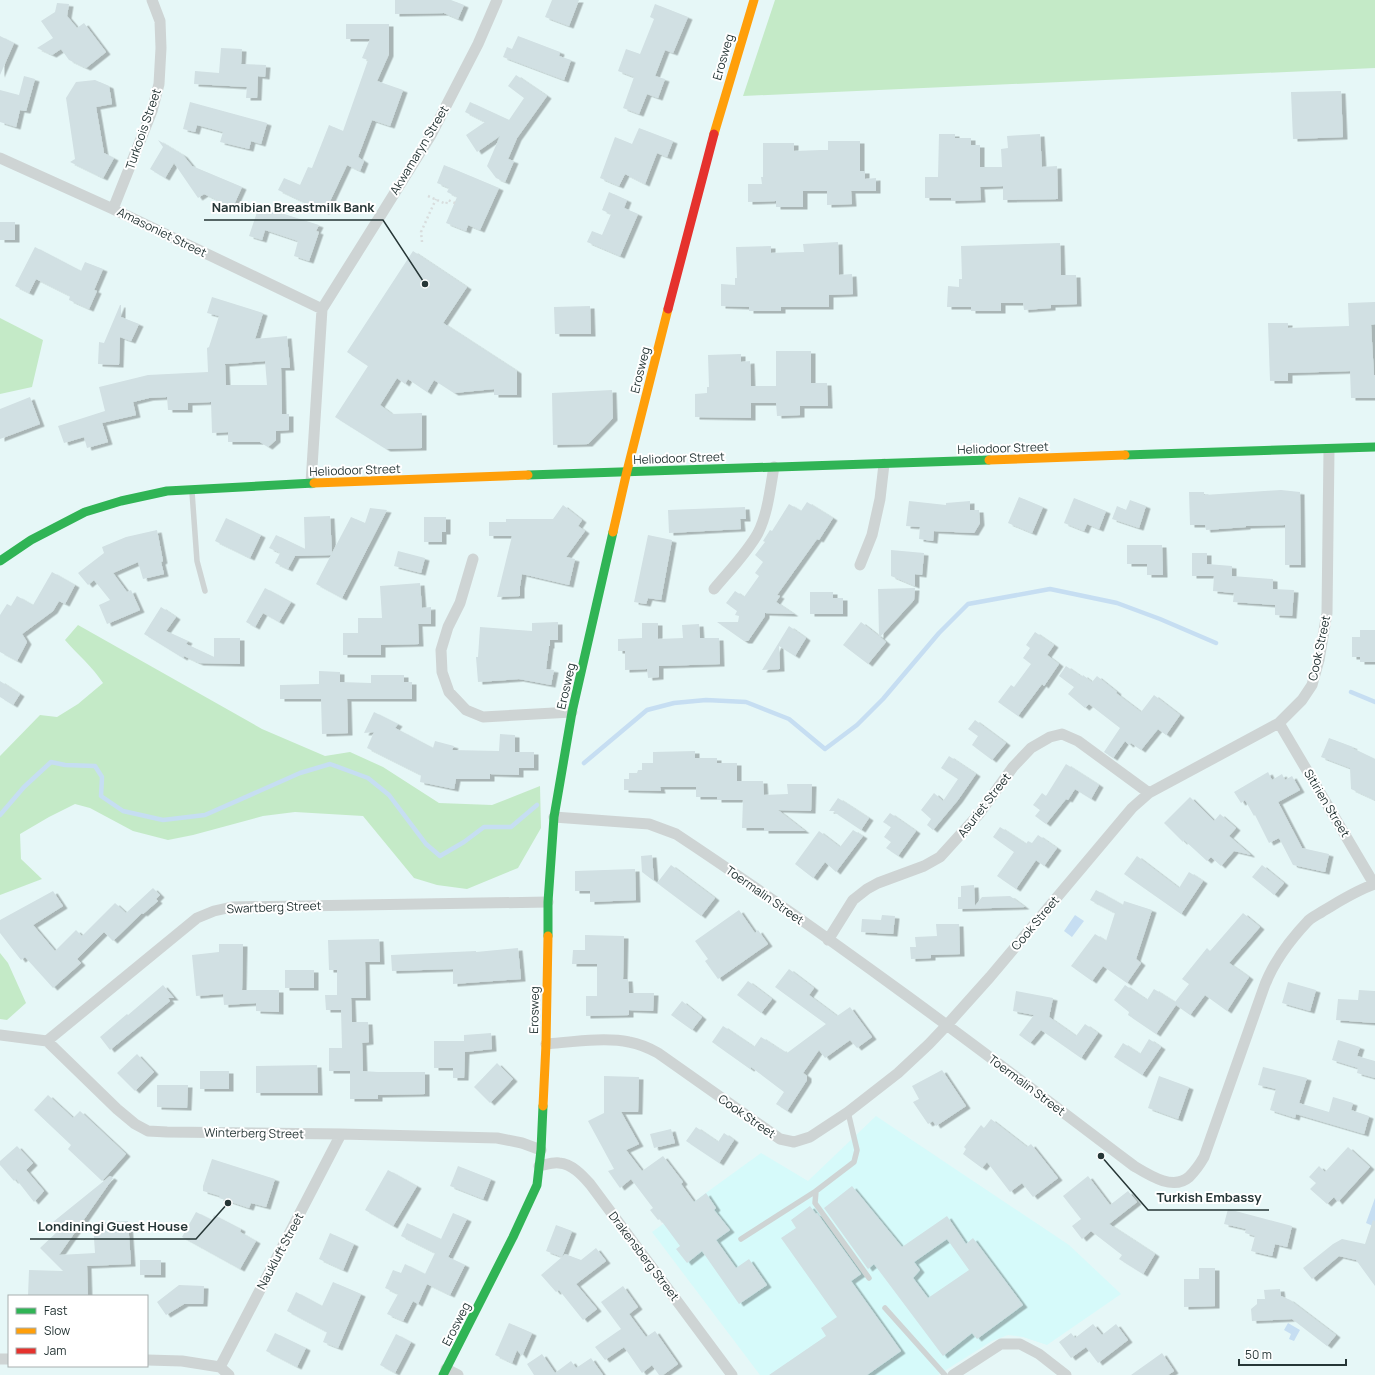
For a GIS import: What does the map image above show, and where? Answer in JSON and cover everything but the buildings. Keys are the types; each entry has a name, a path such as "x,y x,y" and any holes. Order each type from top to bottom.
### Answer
{"street":[{"name":"Turkoois Street","path":"113,209 152,111 159,84 160,21 152,0"},
{"name":"Akwamaryn Street","path":"311,483 322,309 431,134 478,44 497,0"},
{"name":"Erosweg","path":"445,1372 538,1185 546,1044 548,902 554,818 572,712 627,472 710,146 754,0"},
{"name":"Amasoniet Street","path":"0,158 113,209 322,309"},
{"name":"Heliodoor Street","path":"0,561 31,540 85,512 104,505 167,491 311,483 1375,448"},
{"name":"Cook Street","path":"546,1044 612,1040 642,1046 658,1053 780,1139 794,1142 810,1137 848,1112 898,1073 948,1025 1121,820 1149,792 1279,723 1302,700 1312,685 1319,660 1327,613 1328,450"},
{"path":"860,565 872,535 880,499 884,464"},
{"path":"714,589 758,533 767,509 774,467"},
{"path":"473,559 460,603 448,627 441,650 442,672 449,692 466,710 483,717 572,712"},
{"name":"Sitirien Street","path":"1279,723 1375,884"},
{"name":"Asuriet Street","path":"828,940 853,900 867,889 878,883 924,866 940,857 980,814 1013,767 1031,748 1050,737 1062,734 1078,741 1149,792"},
{"name":"Toermalin Street","path":"554,818 621,821 649,824 676,834 948,1025 1134,1166 1149,1175 1166,1182 1178,1182 1188,1178 1204,1157 1260,997 1268,977 1288,944 1309,920 1341,900 1375,884"},
{"name":"Swartberg Street","path":"47,1042 197,918 214,911 232,907 548,902"},
{"path":"0,1035 47,1042"},
{"name":"Winterberg Street","path":"47,1042 117,1109 135,1124 148,1131 497,1138 522,1143 541,1150"},
{"name":"Naukluft Street","path":"220,1367 341,1134"},
{"name":"Drakensberg Street","path":"540,1166 558,1163 571,1167 582,1175 732,1375"},
{"path":"953,1375 1001,1344 1020,1344 1039,1354 1066,1375"},
{"path":"148,1360 182,1361 220,1367 229,1375"},
{"path":"445,1372 458,1375"}],"lane":[{"path":"191,490 197,561 205,591"},
{"path":"741,1239 816,1191 854,1162 857,1150 848,1112"},
{"path":"816,1191 815,1203 869,1278"},
{"path":"885,1308 945,1375"}],"path":[{"path":"428,196 446,204 448,200 455,203"},
{"path":"422,242 421,232 436,199"}],"shaded area":[{"path":"1075,915 1084,921 1072,937 1064,931"},
{"path":"876,1116 1069,1245 1121,1294 1047,1345 1023,1337 1008,1335 992,1341 938,1375 760,1375 652,1232 761,1153 808,1181"},
{"path":"1375,1198 1375,1221 1373,1226 1366,1223"},
{"path":"1288,1323 1300,1330 1294,1341 1289,1339 1291,1334 1284,1330"}],"green space":[{"path":"775,0 1375,0 1375,68 743,96"},
{"path":"0,318 43,340 32,387 0,394"},
{"path":"78,625 262,729 325,756 350,752 383,767 439,803 492,805 540,786 541,828 518,868 467,889 437,885 414,878 363,816 295,812 263,816 193,835 168,840 133,831 90,808 75,804 20,834 21,859 42,879 0,895 0,756 40,715 57,717 78,704 103,683 90,666 65,640"},
{"path":"0,953 8,963 26,1003 7,1020 0,1019"}],"waterway":[{"path":"584,763 647,710 674,703 706,700 746,702 789,719 825,749 857,725 883,699 939,633 968,604 1050,589 1117,603 1160,619 1216,643"},
{"path":"1351,692 1375,702"},
{"path":"0,815 24,787 51,762 65,765 95,766 102,777 101,796 123,811 163,820 205,815 300,773 330,764 368,778 389,795 426,844 440,856 464,842 484,827 511,827 537,805"}],"traffic: fast":[{"path":"1125,455 1375,447"},
{"path":"528,475 989,460"},
{"path":"0,561 31,540 85,512 121,501 167,491 314,483"},
{"path":"548,936 548,902 554,817 572,712 613,532"},
{"path":"443,1375 513,1237 537,1185 541,1150 543,1106"}],"traffic: slow":[{"path":"714,134 754,0"},
{"path":"613,532 668,309"},
{"path":"989,460 1125,455"},
{"path":"314,483 528,475"},
{"path":"543,1106 548,936"}],"traffic: jam":[{"path":"668,309 714,134"}],"place":[{"name":"Namibian Breastmilk Bank","path":"425,284"},
{"name":"Turkish Embassy","path":"1101,1156"},
{"name":"Londiningi Guest House","path":"228,1203"}]}
